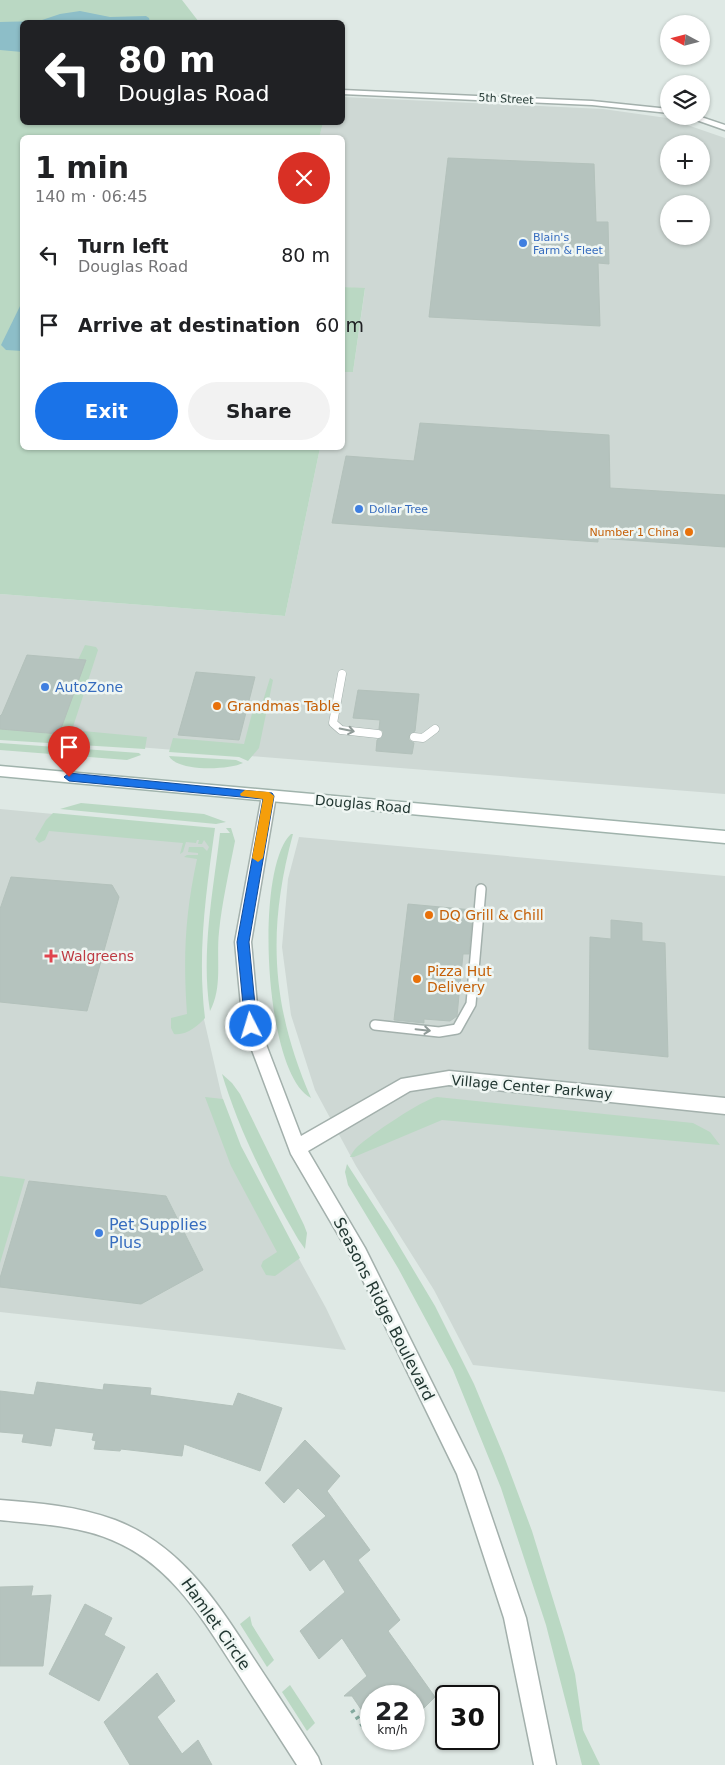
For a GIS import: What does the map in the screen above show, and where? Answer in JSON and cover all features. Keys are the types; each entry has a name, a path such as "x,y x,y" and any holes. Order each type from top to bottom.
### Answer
{"street":[{"name":"5th Street","path":"345,92 592,103 660,110"},
{"path":"710,123 725,128"},
{"name":"Douglas Road","path":"0,772 725,837"},
{"name":"Seasons Ridge Boulevard","path":"269,796 243,942 251,1026 297,1148 359,1254 466,1471 515,1618 545,1765"},
{"name":"Village Center Parkway","path":"297,1148 407,1084 449,1078 725,1106"},
{"name":"Hamlet Circle","path":"0,1510 61,1516 87,1521 110,1528 148,1545 163,1557 181,1574 203,1600 310,1765"}],"lane":[{"path":"342,674 333,722 341,730 378,734"},
{"path":"414,737 423,738 435,730"},
{"path":"375,1025 439,1032 457,1029 472,1004 481,890"}],"path":[{"path":"352,1710 360,1722"}],"shaded area":[{"path":"345,97 603,109 660,117 660,125 687,125 725,138 725,794 0,736 0,594 285,616 320,450 345,450 345,372 353,372 365,289 345,287 345,135 320,135 322,125 345,125"},
{"path":"0,809 214,829 200,923 203,1015 221,1093 236,1144 326,1308 346,1350 0,1312"},
{"path":"299,837 725,876 725,1392 473,1365 434,1290 356,1166 315,1090 291,1015 282,947 288,879"}],"green space":[{"path":"0,0 182,0 197,20 20,20 20,125 322,125 320,135 20,135 20,450 320,450 285,616 0,594"},
{"path":"345,287 365,288 353,372 345,372"},
{"path":"85,645 96,647 98,650 72,730 147,737 145,749 0,740 0,729 78,660"},
{"path":"270,678 273,680 259,748 248,761 239,757 169,752 173,738 244,744 254,706 261,706"},
{"path":"0,743 139,753 141,755 127,760 0,750"},
{"path":"169,756 236,760 243,763 216,768 192,767 182,765"},
{"path":"81,803 204,814 226,822 216,824 60,809"},
{"path":"53,813 215,828 202,947 205,1018 191,1030 174,1034 171,1028 171,1018 187,1014 186,936 197,859 184,857 187,855 198,855 198,853 188,852 189,847 203,847 207,851 209,847 204,840 202,844 198,844 199,840 196,843 186,842 183,852 180,854 183,843 49,831 45,840 39,843 35,839 46,820"},
{"path":"226,828 231,828 235,841 220,921 218,983 210,1011 207,944 220,833 230,833"},
{"path":"291,834 293,834 279,903 277,967 288,1031 311,1098 295,1081 283,1051 274,1013 269,970 269,926 272,886 279,854"},
{"path":"222,1074 240,1094 304,1225 307,1233 305,1249 255,1159 237,1117"},
{"path":"205,1097 223,1099 241,1146 300,1258 275,1276 266,1275 261,1266 263,1261 277,1252 231,1166"},
{"path":"437,1097 693,1123 710,1132 720,1145 442,1120 350,1157 357,1147 384,1127 420,1104"},
{"path":"347,1164 435,1306 474,1384 532,1531 575,1674 583,1730 600,1765 582,1765 546,1625 501,1488 453,1370 398,1268 348,1185 345,1172"},
{"path":"0,1176 25,1179 0,1263"},
{"path":"250,1616 252,1625 274,1660 267,1667 240,1624"},
{"path":"290,1685 315,1723 307,1731 282,1692"}],"water":[{"path":"80,11 110,17 146,16 150,20 42,20 60,14"},
{"path":"20,21 20,52 0,50 0,22"},
{"path":"20,306 20,351 6,350 1,345"}],"building":[{"name":"Blain's Farm & Fleet","path":"448,158 594,164 596,222 608,222 609,264 598,263 600,326 429,317"},
{"path":"420,423 609,435 610,488 725,495 725,547 598,538 598,542 332,523 346,456 414,461"},
{"name":"AutoZone","path":"27,655 86,660 59,734 0,729 0,716"},
{"name":"Grandmas Table","path":"196,672 255,677 239,740 178,735"},
{"path":"358,690 419,694 415,731 409,736 409,740 414,743 412,754 376,751 377,740 383,735 383,731 379,729 380,720 353,718"},
{"name":"Walgreens","path":"11,877 112,885 119,897 87,1011 0,1002 0,909"},
{"path":"408,904 473,910 469,954 463,954 457,1016 450,1021 424,1019 424,1023 394,1020"},
{"path":"611,920 642,923 642,941 665,943 668,1057 589,1049 590,937 611,939"},
{"name":"Pet Supplies Plus","path":"29,1181 166,1196 203,1270 141,1304 0,1287 0,1278"},
{"path":"37,1382 103,1390 104,1384 151,1388 150,1395 233,1406 238,1393 282,1408 260,1471 184,1444 182,1456 121,1449 120,1451 94,1449 96,1441 92,1440 94,1433 55,1428 51,1446 22,1442 24,1434 0,1432 0,1391 34,1395"},
{"path":"305,1440 340,1476 327,1491 370,1550 358,1560 400,1620 388,1631 435,1697 425,1707 425,1685 360,1685 360,1708 352,1696 344,1696 367,1676 342,1638 319,1659 300,1631 345,1592 324,1559 310,1571 292,1545 326,1516 298,1488 284,1503 265,1483"},
{"path":"33,1586 31,1596 51,1595 43,1666 0,1666 0,1587"},
{"path":"85,1604 112,1618 104,1635 125,1647 99,1701 49,1674"},
{"path":"157,1673 175,1701 157,1717 182,1754 198,1740 212,1765 130,1765 104,1722"}],"slow traffic":[{"path":"245,794 269,796 258,858"}],"place":[{"name":"Blain's Farm & Fleet","path":"523,243"},
{"name":"Dollar Tree","path":"359,509"},
{"name":"Number 1 China","path":"689,532"},
{"name":"AutoZone","path":"45,687"},
{"name":"Grandmas Table","path":"217,706"},
{"name":"DQ Grill & Chill","path":"429,915"},
{"name":"Walgreens","path":"51,956"},
{"name":"Pizza Hut Delivery","path":"417,979"},
{"name":"Pet Supplies Plus","path":"99,1233"}],"route":[{"path":"69,777 269,796 243,942 251,1026"}]}
